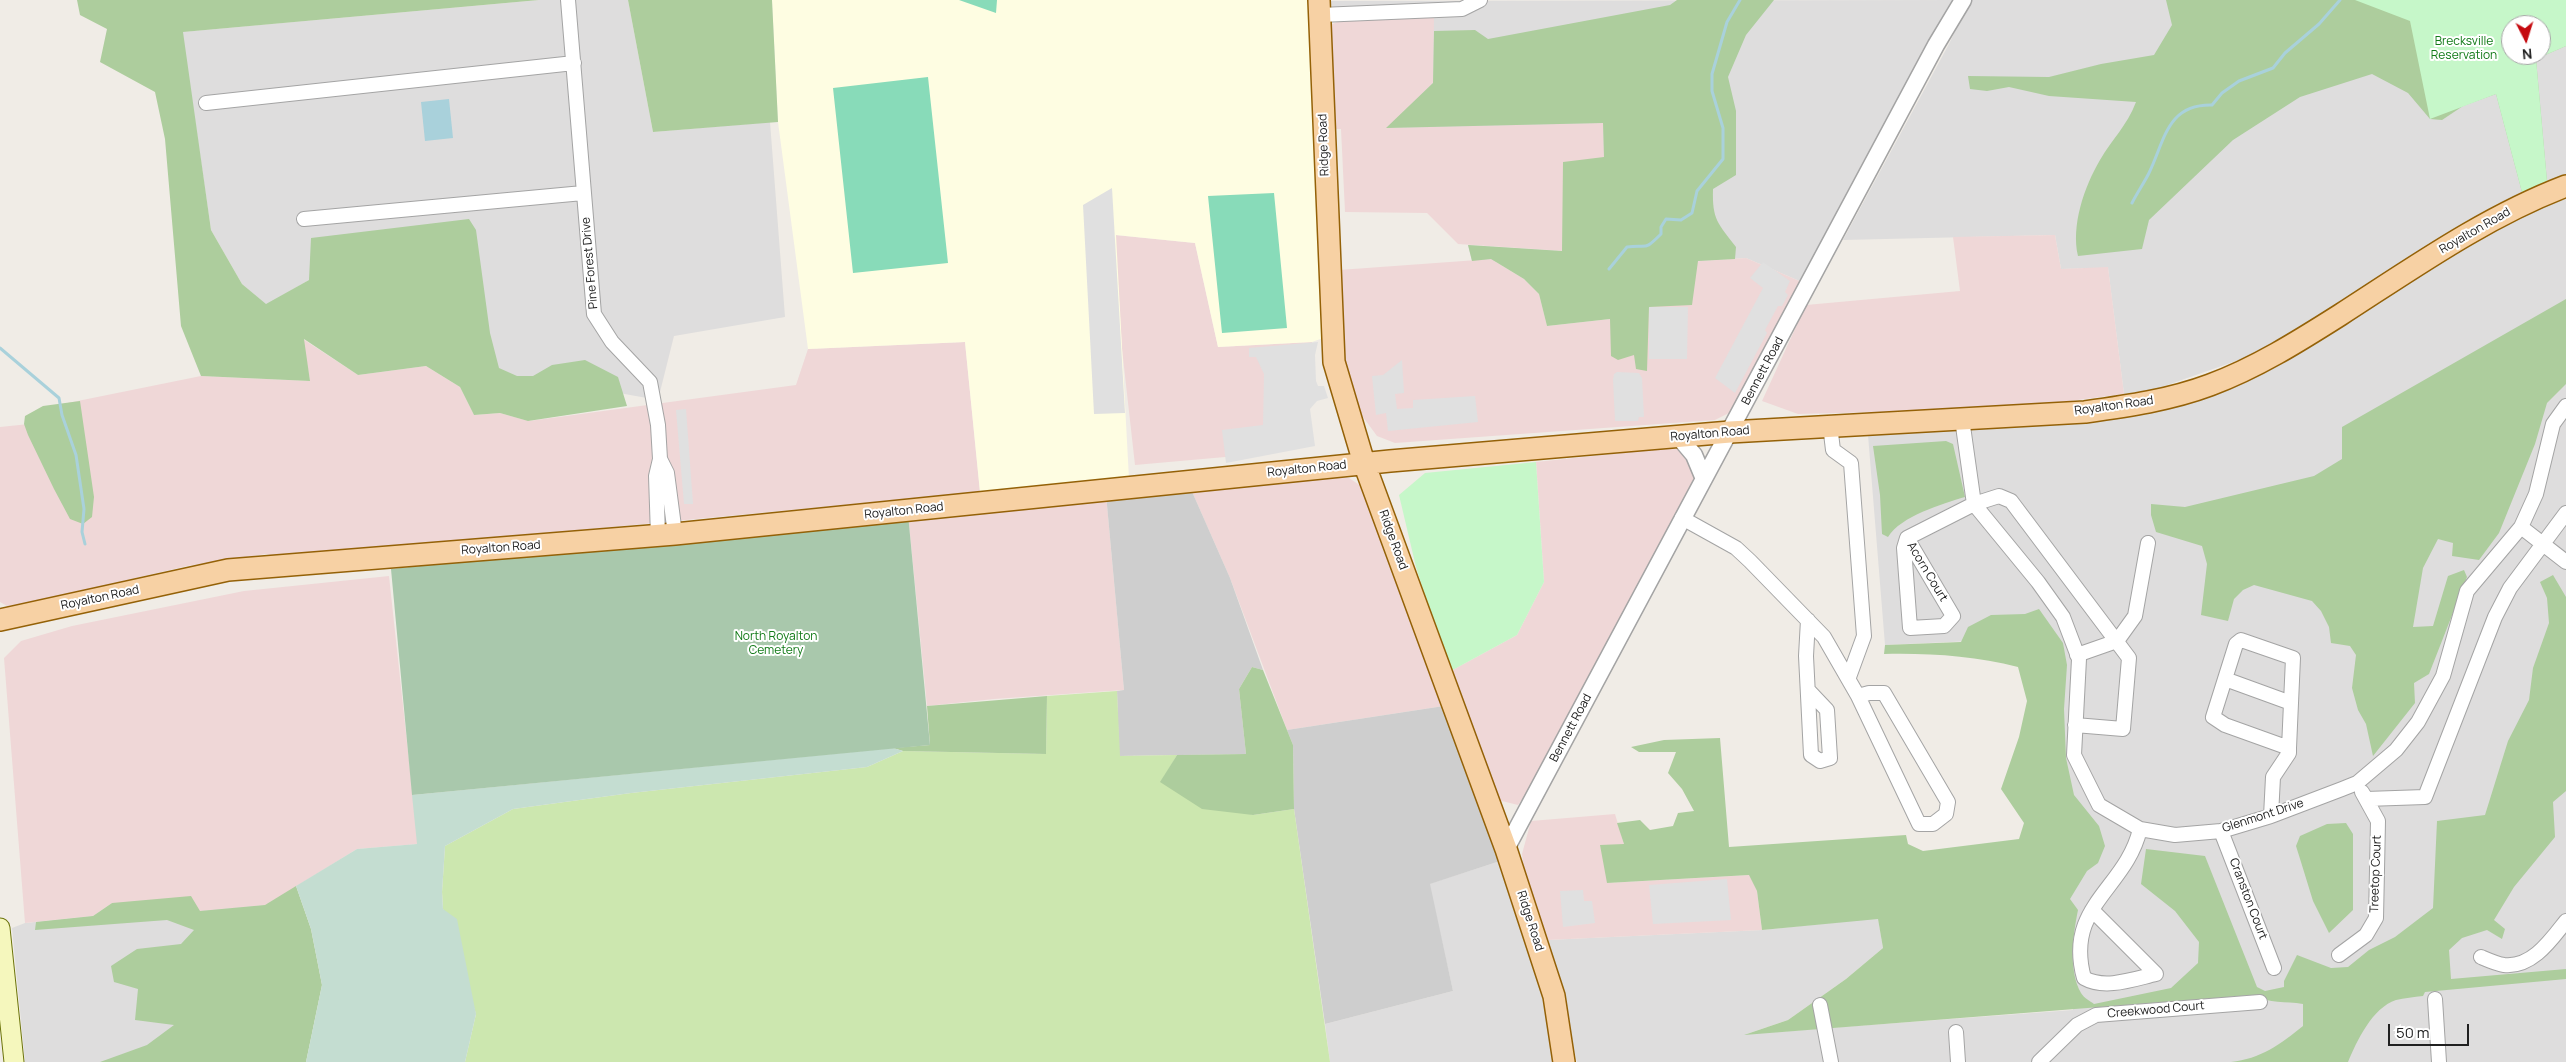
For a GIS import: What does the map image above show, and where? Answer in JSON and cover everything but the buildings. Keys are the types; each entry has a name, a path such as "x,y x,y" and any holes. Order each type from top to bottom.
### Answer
{"main road":[{"name":"Ridge Road","path":"1320,7 1334,362 1364,463 1506,849 1554,996 1564,1062"},
{"name":"Royalton Road","path":"0,620 228,570 667,535 1364,463 1730,432 2085,412 2128,406 2170,398 2211,385 2255,365 2299,340 2486,224 2534,198 2566,186"},
{"path":"0,928 14,1062"}],"street":[{"name":"Pine Forest Drive","path":"568,0 594,314 612,342 650,382 658,425 660,459 656,476 667,535"},
{"path":"1320,7 1462,9 1480,0"},
{"name":"Bennett Road","path":"1506,849 1932,52 1963,0"},
{"path":"206,103 574,63"},
{"path":"304,219 583,193"},
{"name":"Glenmont Drive","path":"1974,504 2038,582 2063,617 2078,659 2074,755 2099,805 2140,829 2175,835 2221,831 2271,816 2357,782 2396,750 2418,722 2443,676 2468,591 2521,527 2536,494 2554,424 2566,406"},
{"path":"1962,419 1974,504"},
{"path":"1830,425 1833,450 1852,463 1864,636 1849,677"},
{"path":"1678,436 1694,455 1704,478"},
{"name":"Acorn Court","path":"1907,538 1953,616 1944,626 1910,628 1904,548 1907,538 1974,504 1999,496 2011,501 2129,658 2123,729 2075,725"},
{"path":"2366,799 2425,797 2495,617 2510,588 2566,513"},
{"path":"1682,518 1736,548 1824,637 1849,677 1858,696 1919,824 1933,824 1946,814 1948,802 1884,693 1869,693 1858,696"},
{"path":"2521,527 2566,562"},
{"path":"2077,655 2117,641 2134,616 2148,543"},
{"path":"1808,620 1806,656 1809,691"},
{"path":"2271,816 2273,777 2289,753 2293,658 2241,640 2236,644 2213,717 2224,725 2289,748"},
{"path":"2225,679 2291,702"},
{"name":"Treetop Court","path":"2339,955 2366,935 2376,918 2378,821 2357,782"},
{"path":"2092,910 2156,974 2127,981 2093,983 2084,978 2080,966 2080,942 2084,924 2092,910 2135,850 2140,829"},
{"name":"Cranston Court","path":"2221,831 2274,968"},
{"path":"2481,957 2504,964 2519,963 2539,952 2566,921"},
{"path":"2435,999 2439,1062"},
{"name":"Creekwood Court","path":"2039,1062 2077,1025 2096,1015 2260,1002"},
{"path":"1820,1005 1831,1062"},
{"path":"1956,1032 1958,1062"}],"shaded area":[{"path":"539,0 628,0 653,132 770,122 785,317 674,336 658,400 608,391 489,397 309,280 266,305 242,284 211,230 182,32"},
{"path":"772,0 1313,0 1323,338 1312,342 1218,347 1195,243 1116,235 1129,479 980,492 965,342 808,349 778,122"},
{"path":"1957,0 1804,283 1746,258 1641,265 1472,261 1468,245 1562,251 1386,128 1434,18 1340,21 1329,1"},
{"path":"1970,0 2566,0 2566,178 2497,204 2324,314 2253,355 2156,389 2124,394 2108,268 2061,269 2055,235 1843,240 1949,44"},
{"path":"1434,17 1433,83 1387,128 1603,123 1604,158 1563,163 1563,251 1458,244 1427,213 1345,212 1341,129 1331,129 1330,25 1342,20"},
{"path":"1112,188 1125,413 1094,414 1083,205"},
{"path":"2566,199 2566,1062 1577,1062 1547,940 1762,930 1878,918 1883,948 1846,979 1788,1020 1747,1034 2073,1010 2037,638 1885,645 1868,435 2103,417 2169,408 2458,251 2521,214"},
{"path":"1115,235 1195,243 1218,347 1312,342 1307,408 1259,454 1135,465 1122,349"},
{"path":"2055,235 2061,269 2108,267 2124,394 2046,404 1965,410 1798,414 1762,401 1806,305 1960,291 1953,237"},
{"path":"1746,258 1804,283 1739,408 1715,420 1395,443 1377,436 1363,417 1353,393 1345,363 1339,270 1491,259 1524,279 1539,294 1547,326 1610,319 1641,265"},
{"path":"1763,262 1790,281 1785,292 1788,295 1782,306 1778,306 1765,330 1767,333 1735,393 1715,378 1763,288 1750,278"},
{"path":"1649,307 1688,307 1687,359 1649,359"},
{"path":"303,339 358,375 426,366 460,387 474,415 500,413 529,421 796,385 808,349 965,342 980,492 286,558 266,554 187,566 25,604 7,606 0,602 0,427 29,424 43,408 201,376 310,381"},
{"path":"1318,342 1315,355 1316,381 1318,386 1324,386 1328,398 1317,401 1310,409 1315,446 1226,463 1222,430 1263,425 1264,374 1256,357 1249,357 1249,348"},
{"path":"1402,360 1404,393 1395,394 1397,409 1413,408 1413,400 1475,396 1478,422 1388,431 1386,413 1376,415 1372,376 1383,375"},
{"path":"1617,372 1639,373 1642,378 1644,417 1639,417 1638,421 1615,421 1613,380 1614,374"},
{"path":"686,409 693,504 684,504 676,410"},
{"path":"1669,448 1678,449 1695,470 1693,489 1537,779 1518,805 1498,800 1449,672 1517,635 1544,582 1536,462"},
{"path":"1328,476 1349,478 1361,486 1444,706 1287,730 1230,578 1190,487"},
{"path":"1190,487 1230,578 1263,670 1252,667 1239,689 1246,754 1119,756 1117,691 1124,690 1106,494"},
{"path":"1106,494 1124,690 994,699 927,706 908,514"},
{"path":"389,576 418,844 357,849 266,905 200,911 112,903 93,916 25,923 4,658 21,641 72,626 244,591"},
{"path":"1444,706 1500,861 1430,884 1453,991 1325,1024 1294,809 1293,745 1287,730"},
{"path":"893,748 903,751 867,767 631,793 513,809 445,846 442,892 443,909 457,919 476,1014 465,1062 306,1062 322,985 311,929 296,886 357,849 417,844 412,795"},
{"path":"1615,814 1624,844 1607,883 1750,875 1757,891 1762,930 1547,940 1524,870 1522,854 1531,821"},
{"path":"1500,861 1545,989 1556,1062 1330,1062 1325,1024 1453,991 1429,884"},
{"path":"1727,879 1731,920 1653,924 1649,885"},
{"path":"296,886 306,1062 25,1062 12,928 25,923 93,916 266,905"},
{"path":"1583,890 1584,901 1592,901 1595,923 1563,927 1560,891"}],"green space":[{"path":"77,0 539,0 183,32 211,230 242,284 266,304 309,280 311,238 469,219 476,230 490,333 499,368 517,376 533,376 552,365 585,360 618,377 627,406 528,421 500,413 474,415 460,387 426,366 358,375 304,339 310,381 201,376 181,326 165,139 155,92 100,62 107,29 80,15"},
{"path":"628,0 772,0 778,122 653,132"},
{"path":"959,0 997,0 996,13"},
{"path":"1677,0 1774,0 1746,35 1728,77 1736,111 1736,175 1713,189 1713,199 1717,221 1736,247 1735,259 1698,261 1692,305 1649,307 1647,371 1636,369 1634,355 1618,360 1611,356 1610,319 1547,326 1539,294 1524,279 1491,259 1472,261 1468,245 1562,251 1563,162 1604,157 1603,123 1386,128 1433,83 1434,31 1475,30 1488,39 1670,5"},
{"path":"2166,0 2566,0 2566,46 2551,52 2551,15 2501,15 2501,65 2537,65 2547,181 2523,196 2496,94 2463,106 2442,120 2430,119 2408,93 2372,74 2300,97 2233,140 2149,220 2142,249 2078,256 2076,232 2084,194 2100,160 2124,125 2136,102 2049,96 2009,87 1987,91 1970,89 1968,76 2049,77 2101,64 2154,55 2172,25"},
{"name":"Brecksville Reservation","path":"2355,0 2566,0 2566,46 2551,52 2551,15 2501,15 2501,65 2537,65 2547,181 2523,196 2496,94 2430,119 2410,21"},
{"path":"928,77 948,263 853,273 833,88"},
{"path":"1274,193 1287,328 1222,333 1208,196"},
{"path":"2566,299 2566,384 2547,403 2535,444 2499,533 2479,560 2452,556 2453,543 2438,539 2423,568 2413,627 2433,626 2448,576 2464,570 2467,577 2429,674 2414,683 2415,703 2373,756 2366,724 2358,710 2352,688 2356,655 2350,646 2331,643 2329,627 2321,611 2312,601 2254,585 2243,590 2234,599 2228,621 2201,615 2207,564 2202,546 2156,532 2151,515 2151,504 2185,507 2314,476 2342,459 2342,427"},
{"path":"80,401 94,497 92,517 83,524 70,519 24,424 25,416 43,406"},
{"path":"1946,441 1953,444 1965,497 1934,507 1912,517 1902,523 1888,537 1882,534 1880,495 1873,446"},
{"path":"1536,462 1544,582 1517,635 1449,672 1416,567 1399,495 1425,473"},
{"name":"North Royalton Cemetery","path":"908,514 930,745 412,795 391,569"},
{"path":"2553,575 2566,597 2566,791 2553,802 2555,837 2514,887 2494,920 2505,929 2502,939 2487,930 2462,938 2449,950 2451,979 2566,969 2566,979 2425,992 2423,996 2396,1000 2380,1010 2366,1026 2348,1062 2231,1062 2251,1058 2270,1050 2303,1026 2303,1004 2272,1001 2253,995 1744,1035 1788,1020 1846,979 1883,948 1878,919 1762,930 1757,891 1749,875 1607,883 1600,845 1624,844 1617,823 1640,820 1650,830 1673,826 1678,813 1694,811 1682,789 1668,773 1676,752 1639,752 1631,747 1664,740 1720,738 1729,847 1906,835 1908,844 1923,851 2019,839 2024,823 2001,789 2019,737 2027,701 2018,667 1952,656 1884,654 1885,645 1961,642 1968,627 1991,615 2025,614 2039,609 2063,643 2067,665 2064,709 2066,758 2074,795 2099,826 2105,846 2098,863 2087,871 2070,899 2078,910 2073,941 2073,963 2074,974 2082,995 2094,1004 2171,988 2198,963 2199,942 2175,911 2141,884 2146,849 2205,856 2257,987 2265,991 2284,987 2284,981 2297,955 2331,968 2348,967 2369,950 2395,937 2433,908 2437,821 2485,815 2508,741 2529,700 2533,668 2549,623 2547,598 2540,582"},
{"path":"1252,667 1263,670 1293,745 1294,809 1253,815 1202,809 1160,782 1177,755 1246,754 1239,689"},
{"path":"1117,691 1120,756 1177,755 1161,782 1253,815 1294,809 1330,1062 465,1062 476,1014 443,909 442,892 445,846 513,809 631,793 867,767 903,751 1046,754 1047,696"},
{"path":"1047,696 1046,754 903,751 893,748 930,745 927,706"},
{"path":"2346,823 2353,834 2353,910 2329,933 2313,901 2296,846 2300,836 2327,824"},
{"path":"296,886 311,929 322,985 306,1062 100,1062 147,1045 174,1025 135,1020 138,989 114,982 111,966 137,949 181,944 194,930 167,920 35,930 36,922 93,916 112,903 191,896 200,911 265,905"}],"water":[{"path":"449,99 453,138 425,141 421,102"}],"waterway":[{"path":"1609,269 1627,247 1646,246 1651,243 1661,234 1661,227 1666,219 1681,220 1692,213 1697,191 1723,159 1723,128 1712,91 1712,74 1727,22 1740,0"},
{"path":"2132,203 2149,173 2164,137 2177,117 2197,106 2212,105 2222,93 2239,81 2273,68 2285,53 2319,24 2340,0"},
{"path":"0,348 59,398 62,415 76,455 84,509 82,532 85,544"}]}
